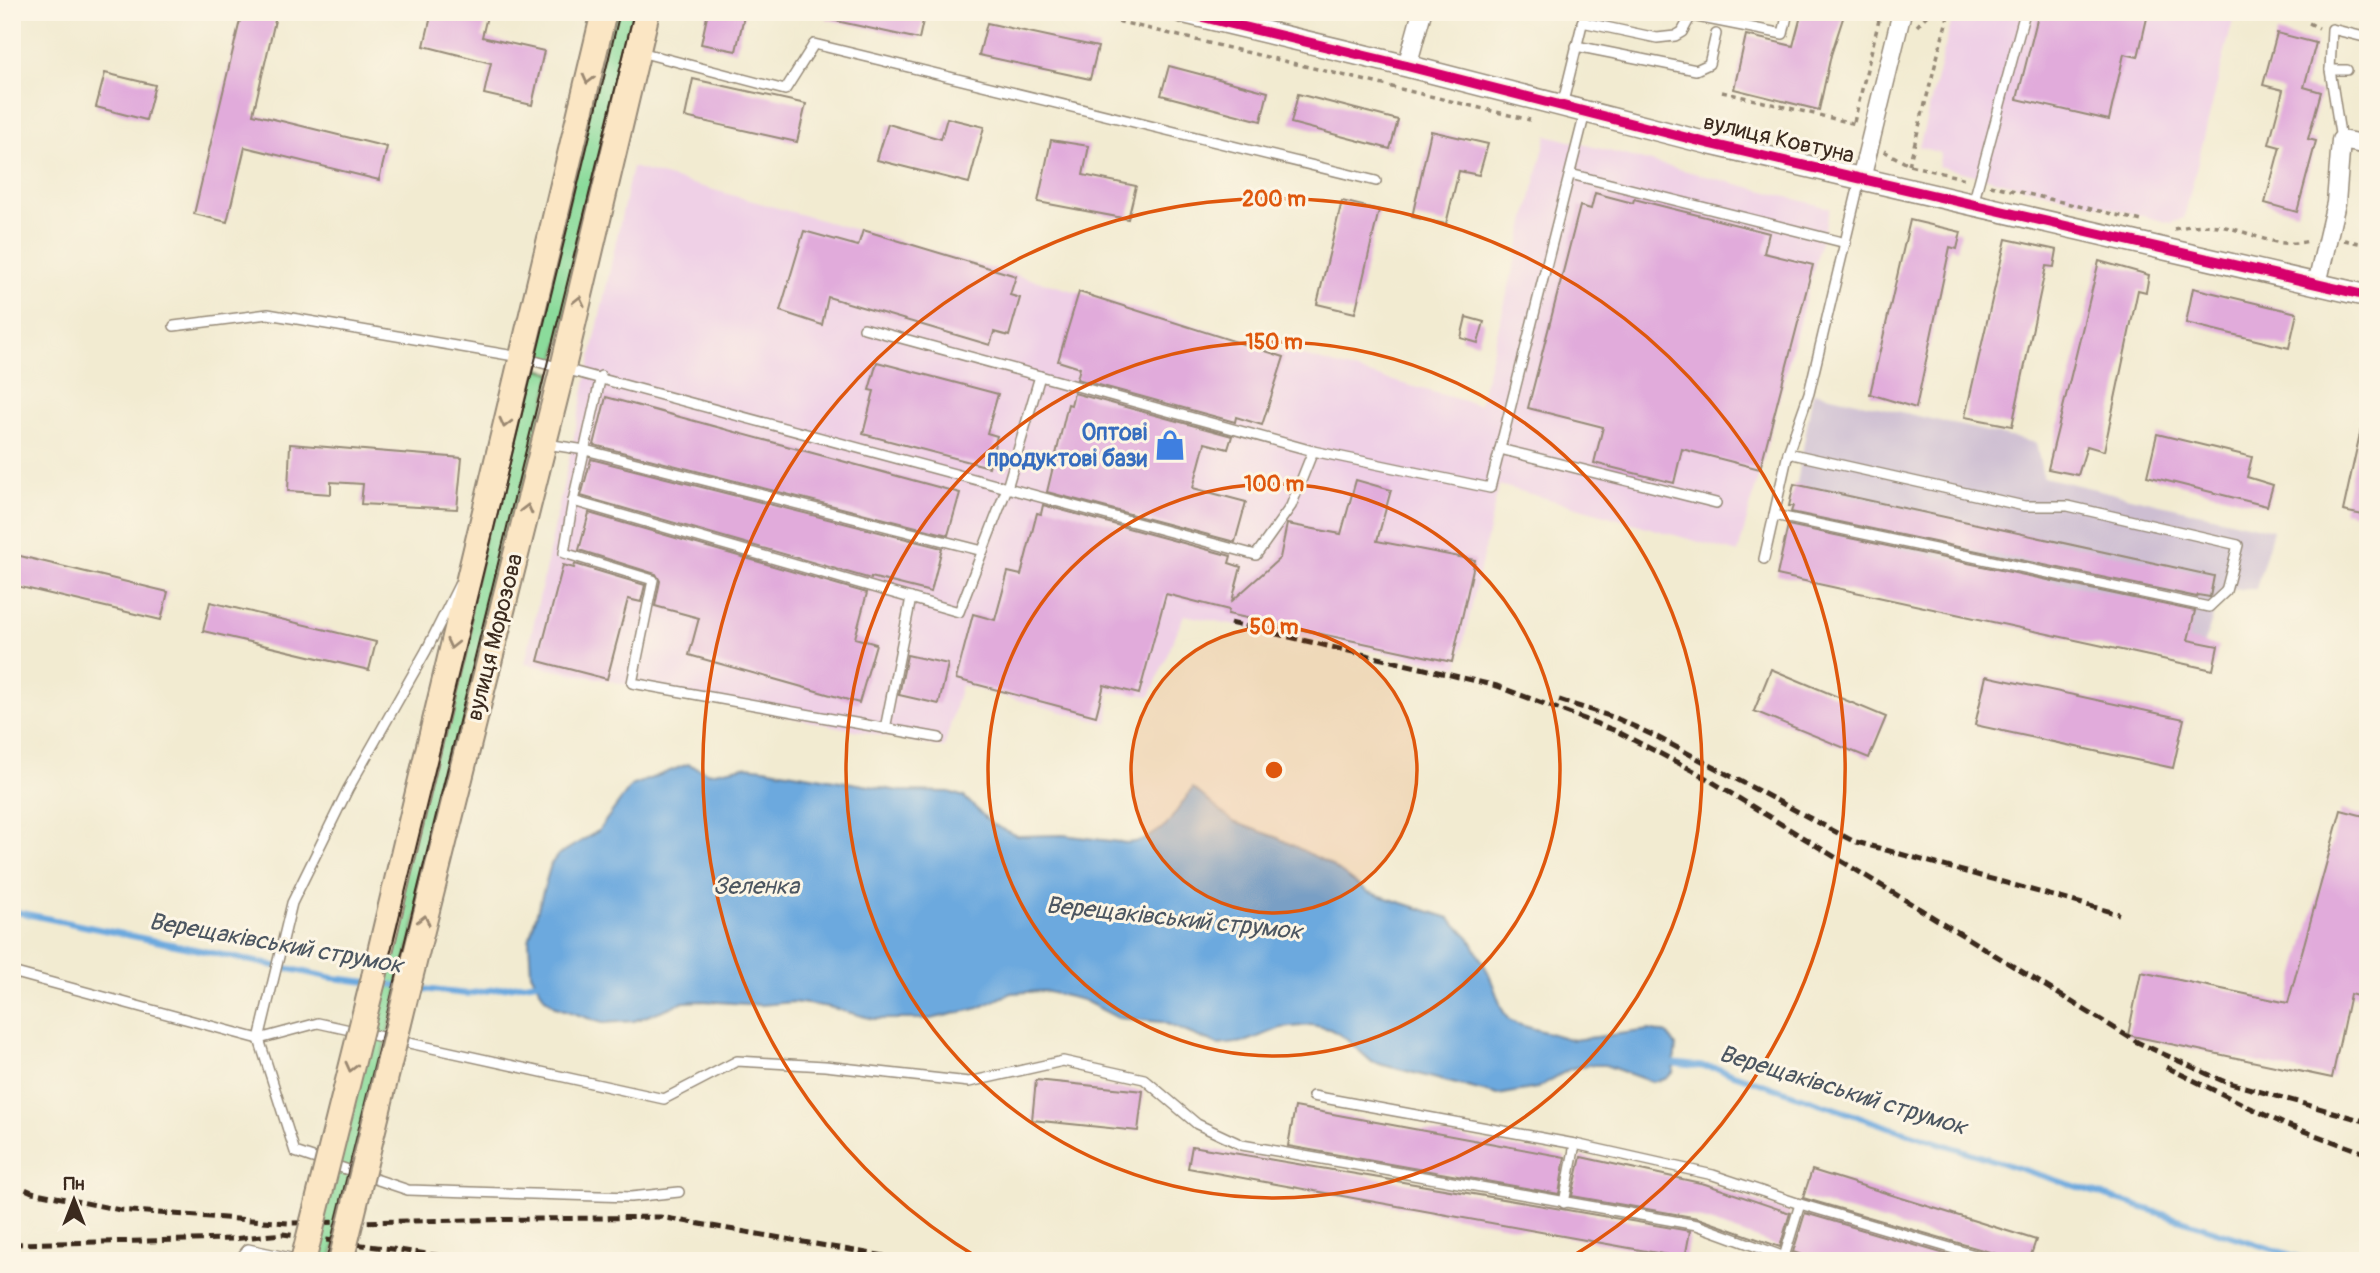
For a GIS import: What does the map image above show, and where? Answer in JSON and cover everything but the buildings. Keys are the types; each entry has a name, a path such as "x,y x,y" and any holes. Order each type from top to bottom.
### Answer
{"main road":[{"name":"вулиця Морозова","path":"302,1261 374,977 470,565 604,12"},
{"name":"вулиця Морозова","path":"341,1261 563,367 647,12"}],"street":[{"name":"вулиця Ковтуна","path":"1182,12 1407,65 1861,179 2368,296"},
{"path":"1407,65 1422,12"},
{"path":"1861,179 1902,12"},
{"path":"2317,284 2336,203 2341,139 2368,145"}],"lane":[{"path":"1562,106 1583,17 1667,38 1682,32 1692,14 1783,34 1788,12"},
{"path":"1973,204 2024,16"},
{"path":"2341,139 2330,70 2332,29 2368,38"},
{"path":"1576,46 1696,70 1709,64 1716,34"},
{"path":"638,52 785,90 814,44 1376,181"},
{"path":"2330,70 2347,70"},
{"path":"864,328 1313,451 1490,488 1586,112"},
{"path":"1570,174 1846,243"},
{"path":"1764,559 1788,453 1809,393 1861,179"},
{"path":"174,326 268,314 520,357 601,376 1256,555 1291,506 1313,451"},
{"path":"601,376 564,553 653,580 632,683 939,738"},
{"path":"573,501 959,612 1007,488 1041,376"},
{"path":"544,444 585,450 983,551"},
{"path":"1500,449 1716,503"},
{"path":"1774,515 2209,607 2226,591 2238,545 2068,506 2024,506 1788,453"},
{"path":"470,565 348,789 292,903 259,1039 295,1152 408,1190 631,1197 679,1192"},
{"path":"885,729 911,598"},
{"path":"12,972 259,1039 318,1023 664,1099 737,1061 825,1066 969,1082 1063,1061 1144,1079 1197,1124 1242,1145 1697,1225 1796,1261"},
{"path":"1313,1096 1575,1144 1713,1175 1800,1205 1995,1261"},
{"path":"1564,1203 1575,1144"},
{"path":"1784,1257 1800,1205"},
{"path":"238,1261 248,1249 302,1261"}],"path":[{"path":"1079,12 1541,123"},
{"path":"1852,130 1881,12"},
{"path":"1909,165 1949,12"},
{"path":"1722,92 1854,122 1870,140 1909,165 2149,223"},
{"path":"2162,226 2175,229 2190,224 2220,226 2280,245 2328,236 2368,245"}],"shaded area":[{"path":"1954,12 2235,12 2184,218 2171,223 1938,166 1941,153 1919,147"},
{"name":"Оптові продуктові бази","path":"1547,135 1830,208 1738,553 1499,485 1458,667 1184,615 1150,696 1109,692 1108,724 961,685 944,748 525,664 632,167 1479,405"},
{"path":"1813,392 2036,443 2043,477 2273,530 2256,589 2221,590 2201,655 1783,562"}],"green space":[{"path":"612,12 640,12 555,360 532,355"},
{"path":"526,365 552,373 331,1261 309,1261"}],"water":[{"name":"Зеленка","path":"688,764 709,773 745,766 899,791 949,792 964,797 992,824 1017,836 1063,835 1127,843 1142,841 1166,826 1193,788 1234,822 1278,838 1328,863 1368,892 1449,918 1469,937 1489,974 1508,1019 1573,1040 1649,1030 1667,1034 1676,1045 1673,1073 1665,1079 1652,1082 1605,1065 1586,1065 1570,1069 1537,1088 1498,1095 1372,1062 1345,1038 1330,1029 1312,1025 1281,1028 1245,1042 1218,1045 1162,1022 1118,1018 1083,1000 1044,991 1011,993 979,1008 931,1019 873,1019 829,1007 793,1002 761,1005 702,1001 684,1002 634,1021 602,1023 556,1007 544,997 531,973 529,940 551,864 558,855 598,831 631,786"}],"waterway":[{"name":"Верещаківський струмок","path":"12,911 333,978 368,982"},
{"name":"Верещаківський струмок","path":"414,988 467,994 542,981"},
{"name":"Верещаківський струмок","path":"379,983 403,986"},
{"name":"Верещаківський струмок","path":"1670,1063 1716,1068 1889,1127 2310,1261"}],"tram line":[{"path":"376,1012 620,12"},
{"path":"326,1261 634,12"}],"railway":[{"path":"1230,623 1497,686 1616,731 1696,772 2137,1042 2223,1081 2368,1122"},
{"path":"1559,700 1616,718 1657,737 1853,841 2119,914"},
{"path":"2166,1067 2284,1124 2368,1154"},
{"path":"12,1183 32,1192 120,1210 289,1223 660,1217 913,1261"},
{"path":"12,1244 232,1239 283,1234 478,1261"}],"cycle path":[{"path":"1182,12 1711,144 2368,296"}],"place":[{"name":"Оптові продуктові бази","path":"1170,445"}]}
